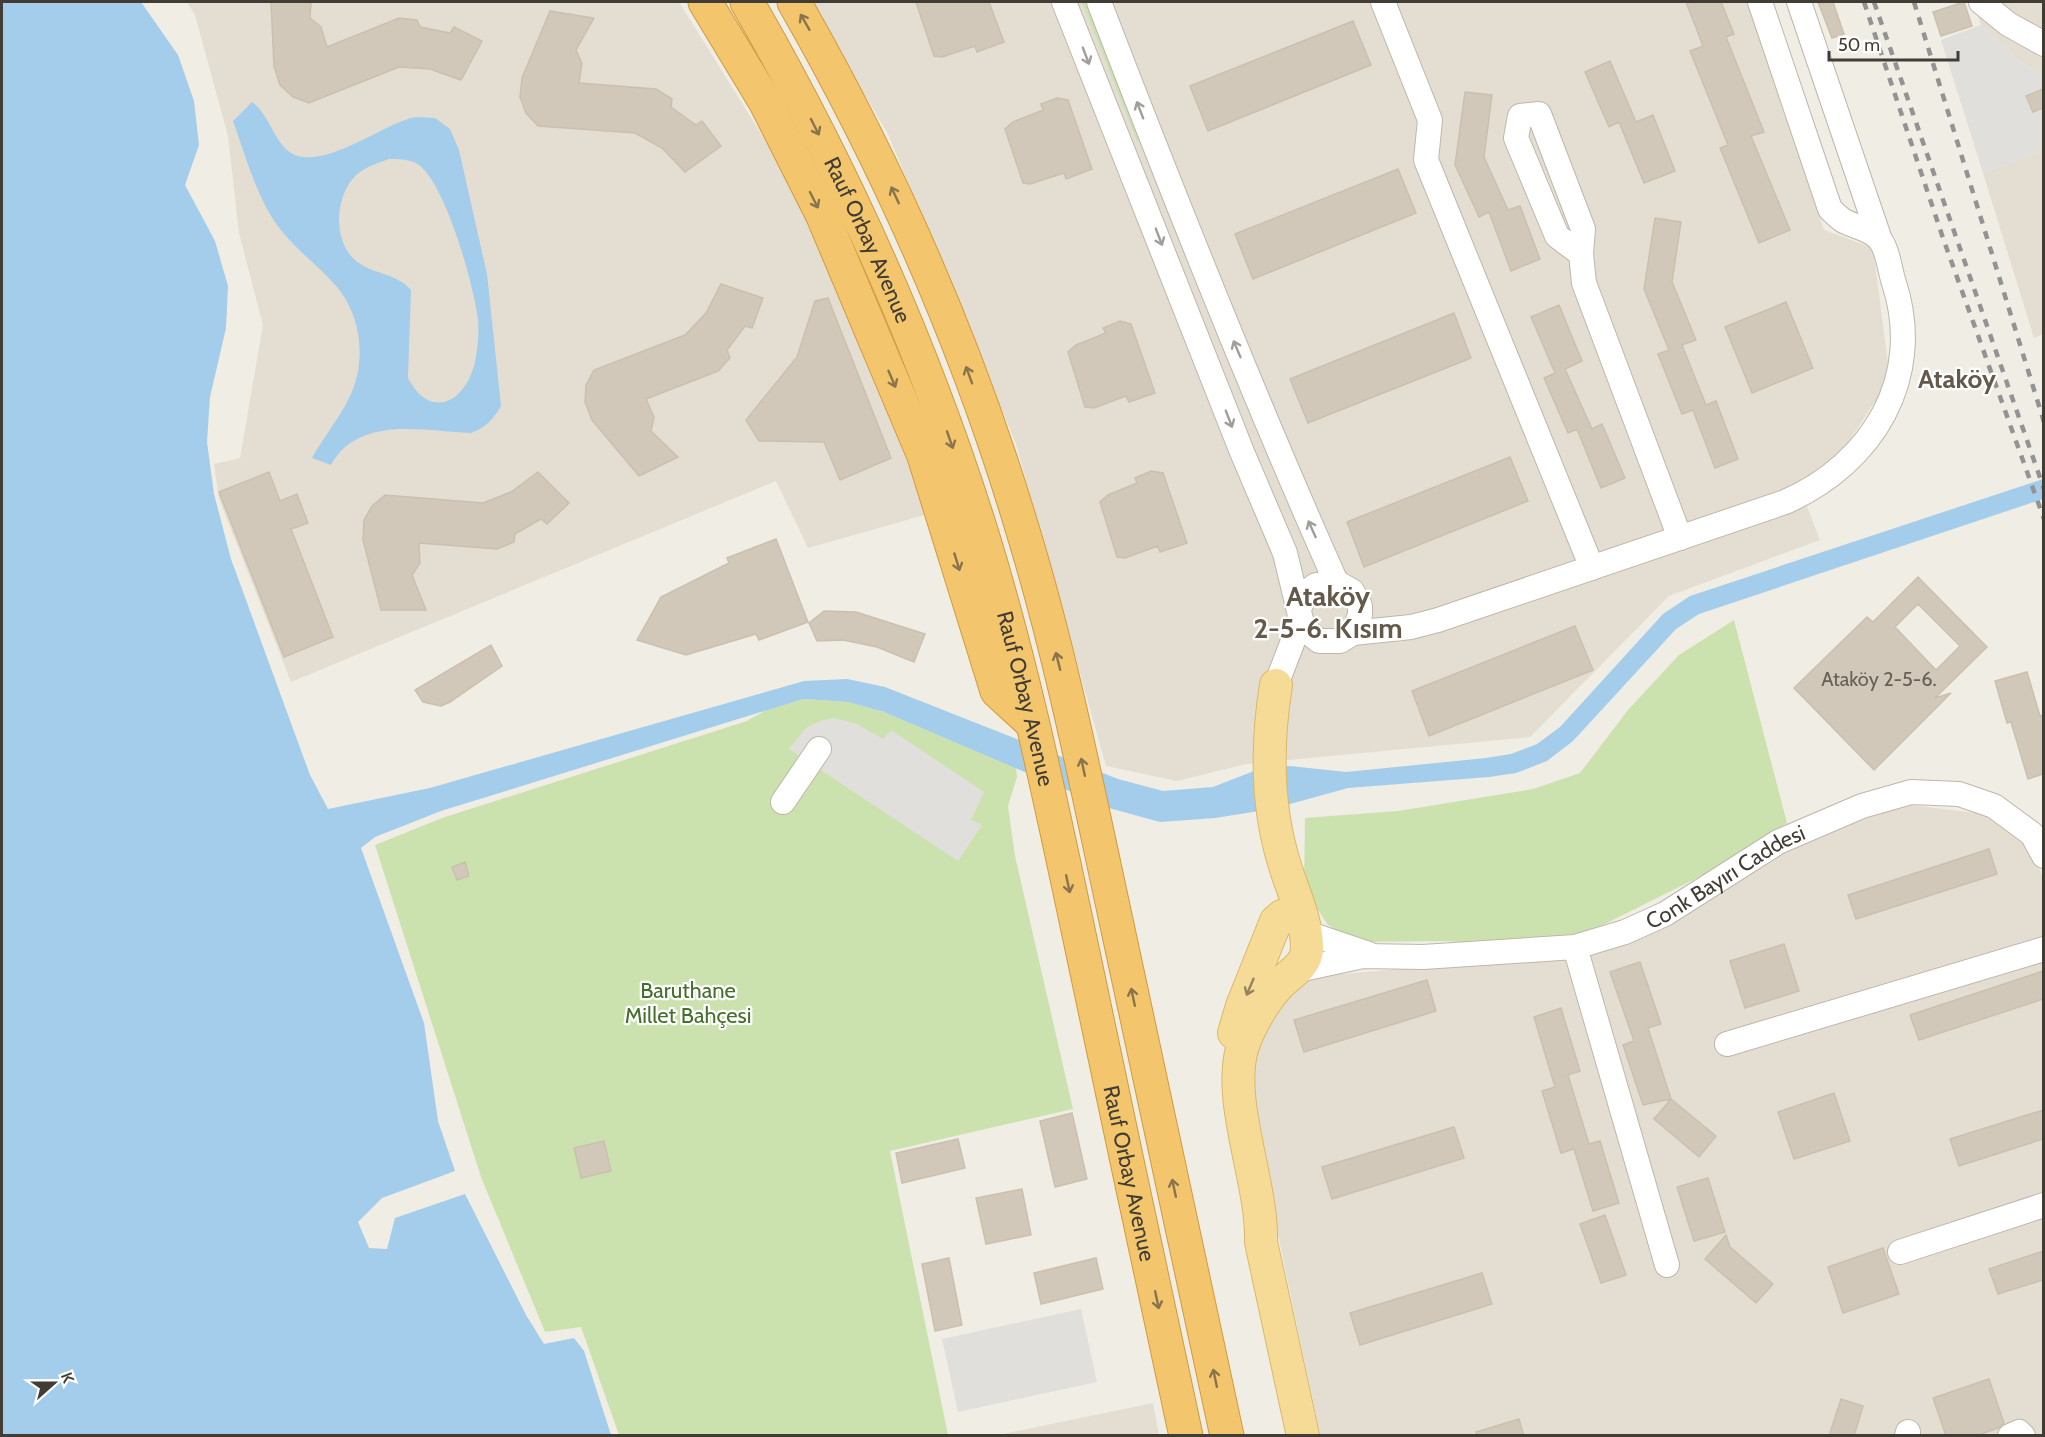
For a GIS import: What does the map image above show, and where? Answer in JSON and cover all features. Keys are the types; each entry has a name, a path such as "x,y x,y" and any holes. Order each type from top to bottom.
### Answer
{"highway":[{"path":"705,2 766,103 822,214 924,456 993,682 1008,703 1032,723"},
{"name":"Rauf Orbay Avenue","path":"794,2 878,158 963,359 1023,530 1073,718 1227,1436"},
{"path":"749,6 759,54 779,97 794,159"},
{"name":"Rauf Orbay Avenue","path":"749,6 860,217 933,392 982,536 1032,723 1056,826 1186,1436"}],"main road":[{"path":"1276,685 1270,722 1268,768 1272,809 1271,947 1281,964 1298,970"},
{"path":"1272,809 1285,868 1304,925 1308,952 1298,970 1278,986 1249,1032 1242,1050 1240,1069 1242,1116 1262,1217 1262,1242 1303,1436"},
{"path":"1262,1242 1251,1223 1234,1152 1225,1072 1242,1006 1270,932 1282,916 1293,917 1304,925"}],"street":[{"path":"1064,2 1242,452 1285,553 1300,614 1310,635 1318,641 1340,641 1353,633 1411,627 1592,568 1808,492 1832,476 1885,414 1896,389 1902,363 1905,330 1896,288 1799,2"},
{"path":"1099,2 1152,143 1274,440 1336,582 1352,591 1360,606 1360,615 1353,633"},
{"path":"1383,2 1430,120 1426,160 1592,568"},
{"path":"1761,2 1830,209 1842,220 1869,232 1880,240"},
{"path":"1981,2 2008,24 2042,41"},
{"path":"1581,254 1557,236 1516,138 1520,116 1539,114 1583,229 1581,254 1584,283 1680,538"},
{"path":"1132,170 1152,143"},
{"path":"1242,452 1274,440"},
{"path":"1276,685 1309,590 1316,585 1336,582"},
{"path":"1360,606 1411,627"},
{"path":"1276,685 1318,641"},
{"path":"783,802 819,749"},
{"name":"Conk Bayırı Caddesi","path":"1298,970 1363,956 1575,947 1625,932 1665,914 1751,857 1778,842 1862,806 1911,792 1959,794 1994,806 2032,834 2043,856"},
{"name":"Conk Bayırı Caddesi","path":"1304,925 1313,935 1380,957"},
{"path":"1575,947 1667,1264"},
{"path":"1727,1044 2043,949"},
{"path":"1899,1252 2043,1205"},
{"path":"2010,1436 2019,1432 2023,1436"}],"shaded area":[{"path":"187,2 679,2 808,209 928,514 808,548 776,481 291,682 219,499 214,464 240,458 263,325 239,233 228,136 195,15"},
{"path":"809,2 1747,2 1824,230 1873,248 1890,379 1841,453 1800,488 1820,540 1669,596 1530,737 1246,764 1177,781 1106,766 1016,444 888,134"},
{"path":"1973,2 2043,2 2043,77 2022,63 1981,25"},
{"path":"1981,25 2022,63 2043,77 2043,150 1983,173 1941,40"},
{"path":"2043,150 2043,334 2034,338 1983,173"},
{"path":"834,718 857,724 883,739 891,730 984,792 971,820 982,825 958,861 789,749 807,727"},
{"path":"1902,804 1984,814 2030,846 2043,878 2043,1435 1320,1435 1249,1096 1256,1041 1277,1002 1311,977 1566,954 1666,927 1780,853"},
{"path":"1081,1309 1097,1382 958,1412 942,1339"},
{"path":"1153,1403 1159,1435 998,1435"}],"green space":[{"path":"1082,2 1088,2 1142,139 1137,141"},
{"path":"1734,620 1787,823 1701,876 1585,934 1513,946 1448,941 1356,942 1328,925 1304,889 1305,818 1398,811 1533,789 1580,773 1628,710 1679,655"},
{"name":"Baruthane Millet Bahçesi","path":"803,699 848,702 884,712 1016,768 1017,777 1008,806 1015,856 1073,1109 890,1151 948,1435 619,1435 581,1327 545,1332 481,1177 375,845 442,818 747,721 766,710"}],"water":[{"path":"2,2 141,2 178,55 194,101 199,145 185,185 215,241 228,286 226,328 210,397 207,442 214,494 231,559 310,775 328,809 430,788 804,681 847,679 885,687 1118,779 1163,791 1213,787 1268,768 1290,766 1346,772 1511,754 1537,744 1560,727 1663,614 1690,596 2043,479 2043,499 1699,614 1676,629 1573,741 1547,761 1516,773 1348,788 1272,809 1215,818 1160,822 1109,808 884,712 848,702 803,699 441,811 375,837 361,848 424,1023 438,1121 455,1171 382,1198 358,1222 369,1248 387,1249 395,1218 465,1194 526,1315 544,1344 574,1338 584,1351 611,1435 2,1436"},
{"path":"252,102 258,107 285,148 303,157 317,157 333,153 411,118 435,118 450,129 459,150 487,274 501,406 489,422 471,433 413,429 375,432 343,449 331,465 312,458 354,387 359,359 357,330 348,303 340,291 276,224 254,181 233,121","holes":["389,159 416,163 427,173 447,211 471,283 478,319 476,356 472,371 458,394 438,403 428,400 418,392 408,378 411,290 400,281 362,265 352,257 341,235 340,209 348,185 363,170"]}],"building":[{"path":"271,2 311,2 310,18 321,27 327,47 399,18 417,20 420,27 450,33 454,27 482,41 461,80 430,69 399,67 309,103 293,97 280,85 274,66"},
{"path":"916,2 989,2 1004,42 977,52 975,46 942,57 934,56"},
{"path":"1686,2 1721,2 1734,34 1726,37 1764,132 1751,136 1790,230 1759,243 1720,148 1728,145 1690,51 1703,46"},
{"path":"1818,2 1833,2 1844,34 1832,38"},
{"path":"1964,2 1972,26 1941,36 1933,12"},
{"path":"550,11 594,18 576,50 582,63 579,83 656,89 672,99 671,107 696,125 702,121 721,146 685,172 662,148 635,133 538,126 526,113 520,97 522,78"},
{"path":"1353,21 1371,65 1208,131 1190,86"},
{"path":"1610,61 1636,122 1653,115 1675,171 1644,183 1619,122 1609,127 1585,72"},
{"path":"2043,89 2043,108 2033,112 2026,96"},
{"path":"1465,92 1492,95 1484,157 1508,210 1520,206 1540,259 1511,271 1489,212 1479,217 1455,165"},
{"path":"1057,98 1068,100 1092,169 1066,179 1064,173 1030,184 1023,183 1005,129 1013,122 1043,110 1041,104"},
{"path":"1398,169 1416,213 1253,279 1235,234"},
{"path":"1655,218 1681,222 1672,282 1696,340 1682,345 1706,405 1716,401 1738,459 1715,468 1693,410 1682,414 1658,354 1669,350 1644,289"},
{"path":"721,284 763,298 752,328 745,326 727,350 730,358 718,371 646,399 654,417 651,431 678,457 639,476 592,420 585,402 586,385 594,370 685,335 706,313"},
{"path":"828,298 891,458 840,480 824,442 759,441 746,420 797,357 815,301"},
{"path":"1786,302 1813,368 1752,393 1725,327"},
{"path":"1559,305 1582,361 1565,369 1592,429 1602,424 1625,478 1601,488 1577,429 1568,433 1544,378 1555,373 1531,317"},
{"path":"1454,313 1471,358 1308,423 1290,379"},
{"path":"1120,321 1131,324 1155,393 1129,402 1126,396 1094,408 1085,407 1068,352 1076,345 1106,333 1103,328"},
{"path":"1510,457 1528,501 1364,567 1347,522"},
{"path":"1151,471 1163,473 1187,543 1160,552 1158,546 1125,558 1117,557 1100,502 1108,495 1137,483 1135,478"},
{"path":"269,472 280,501 297,494 308,523 291,529 333,637 284,657 219,492"},
{"path":"538,472 569,503 547,524 541,519 515,534 514,542 497,549 419,543 420,563 412,575 426,610 381,610 363,540 364,520 372,506 385,495 483,503 511,492"},
{"path":"776,539 808,622 759,640 756,634 686,655 637,640 661,597 729,563 727,558"},
{"path":"1918,577 1987,647 1935,698 1951,693 1874,770 1794,688 1867,617 1873,622","holes":["1918,604 1960,646 1936,670 1895,627"]},
{"path":"824,611 856,612 925,634 914,662 877,647 843,640 817,641 809,623"},
{"path":"1575,626 1593,670 1429,736 1412,691"},
{"path":"491,645 502,666 450,702 441,706 423,702 415,690"},
{"path":"2027,672 2040,716 2043,715 2043,774 2028,779 2011,722 2007,723 1995,681"},
{"path":"1989,849 1997,874 1856,919 1848,895"},
{"path":"465,862 469,876 457,880 452,867"},
{"path":"1784,944 1799,991 1745,1008 1730,961"},
{"path":"1640,962 1661,1024 1648,1028 1671,1099 1643,1105 1623,1045 1634,1041 1610,972"},
{"path":"2043,971 2043,999 1919,1040 1910,1015"},
{"path":"1427,980 1436,1011 1304,1052 1294,1020"},
{"path":"1561,1008 1580,1071 1568,1075 1589,1144 1600,1141 1619,1203 1593,1211 1574,1149 1561,1153 1542,1091 1555,1087 1534,1017"},
{"path":"1834,1093 1850,1141 1794,1159 1778,1112"},
{"path":"1671,1099 1716,1136 1699,1157 1654,1119"},
{"path":"2043,1110 2043,1139 1959,1166 1950,1139"},
{"path":"1072,1113 1087,1179 1055,1187 1040,1121"},
{"path":"1454,1127 1464,1158 1332,1199 1322,1167"},
{"path":"958,1139 965,1168 902,1183 896,1153"},
{"path":"604,1141 611,1171 581,1178 574,1148"},
{"path":"1708,1178 1725,1232 1694,1241 1677,1187"},
{"path":"1022,1189 1031,1235 986,1244 976,1198"},
{"path":"1605,1215 1626,1275 1601,1283 1580,1224"},
{"path":"1726,1235 1730,1247 1773,1284 1756,1303 1705,1259"},
{"path":"1883,1248 1899,1294 1843,1313 1828,1267"},
{"path":"2043,1251 2043,1280 1998,1294 1989,1269"},
{"path":"949,1258 962,1325 935,1331 922,1264"},
{"path":"1096,1258 1103,1289 1041,1304 1034,1273"},
{"path":"1482,1273 1492,1304 1360,1345 1350,1313"},
{"path":"1989,1379 2004,1423 1998,1428 1976,1436 1946,1436 1933,1398"},
{"path":"1841,1399 1863,1406 1854,1436 1829,1436"},
{"path":"1519,1419 1524,1436 1477,1436 1476,1432"}],"railway":[{"path":"1864,2 1944,241 2044,519"},
{"path":"1874,2 2044,489"},
{"path":"1914,2 2044,422"}],"district":[{"name":"Ataköy","path":"1957,379"},
{"name":"Ataköy 2-5-6. Kısım","path":"1328,612"}]}
